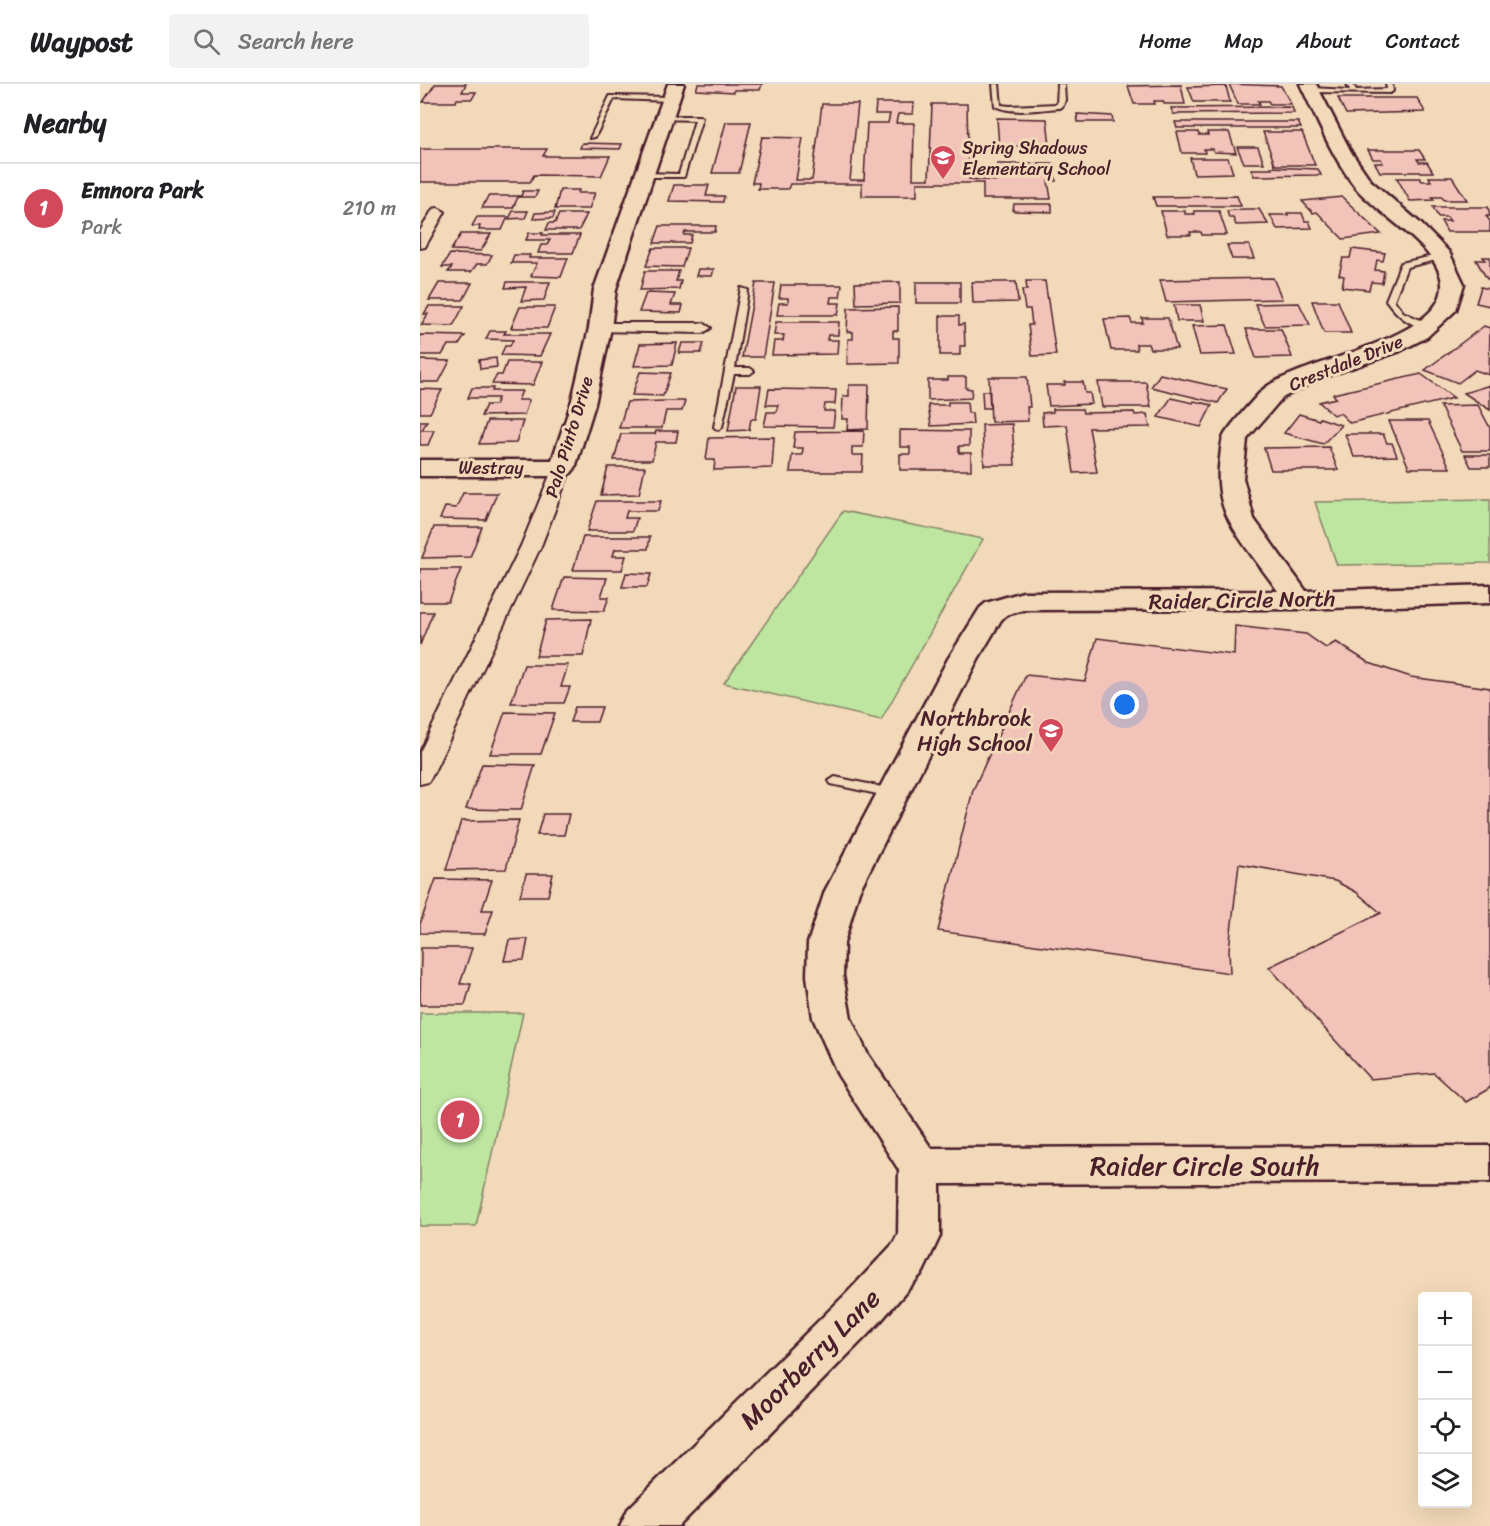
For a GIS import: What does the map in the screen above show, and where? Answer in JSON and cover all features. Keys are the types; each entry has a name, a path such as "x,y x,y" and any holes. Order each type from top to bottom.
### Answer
{"street":[{"name":"Crestdale Drive","path":"1298,600 1240,519 1230,478 1235,438 1274,393 1311,374 1390,347 1426,326 1448,305 1453,284 1442,256 1413,227 1364,185 1342,152 1310,87"},
{"name":"Palo Pinto Drive","path":"420,776 531,546 562,468 583,404 600,328 605,289 671,100"},
{"path":"420,244 438,212"},
{"path":"600,328 703,328"},
{"name":"Westray","path":"420,468 562,468"},
{"name":"Raider Circle North","path":"891,793 980,627 996,609 1023,601 1298,600 1490,594"},
{"path":"891,793 842,891 826,944 825,976 832,1018 852,1063 920,1166"},
{"name":"Raider Circle South","path":"920,1166 1490,1164"},
{"name":"Moorberry Lane","path":"645,1526 863,1308 908,1258 919,1236 920,1166"}],"lane":[{"path":"996,84 999,106 1010,108 1060,106 1062,100 1060,84"},
{"path":"1350,84 1354,92"},
{"path":"1310,87 1354,92 1390,92 1389,84"},
{"path":"592,137 612,97 671,100 699,118 682,176 644,175"},
{"path":"1426,326 1400,314 1390,300 1404,265 1442,256"},
{"path":"718,427 744,290"},
{"path":"730,370 750,371"},
{"path":"836,781 891,793"}],"green space":[{"path":"1490,499 1490,563 1337,565 1315,502"},
{"path":"843,511 983,539 881,720 724,683"},
{"path":"420,1013 523,1013 476,1226 420,1226"}],"building":[{"path":"435,84 466,84 462,92 476,92 472,99 457,99 456,102 423,102"},
{"path":"698,84 762,84 760,90 734,90 734,92 696,90"},
{"path":"1229,84 1281,86 1291,104 1270,104 1268,101 1258,101 1260,104 1238,104"},
{"path":"1181,85 1185,104 1164,104 1163,101 1154,101 1155,104 1134,104 1128,86"},
{"path":"1226,86 1230,102 1194,102 1188,87"},
{"path":"1338,98 1417,98 1425,112 1346,114"},
{"path":"876,103 914,103 913,114 898,114 896,123 914,123 913,179 929,179 932,104 967,104 968,147 999,147 997,118 1047,119 1050,146 1011,146 1012,153 968,152 969,179 998,181 997,164 1054,164 1056,181 1048,181 1051,199 983,199 983,183 917,183 917,196 862,196 862,184 790,184 788,189 758,189 759,183 752,183 762,137 803,138 796,180 812,180 822,104 858,104 850,180 864,180 867,123 888,123 890,114 875,114"},
{"path":"1292,107 1294,113 1173,114 1171,108"},
{"path":"1077,114 1112,116 1113,122 1078,122"},
{"path":"726,122 751,122 739,173 712,173"},
{"path":"1175,122 1298,122 1301,128 1177,128"},
{"path":"1177,132 1198,132 1199,135 1208,135 1207,132 1229,132 1236,153 1204,149 1205,153 1182,153"},
{"path":"1263,132 1302,132 1315,165 1275,165"},
{"path":"582,143 622,144 620,149 580,148"},
{"path":"1237,147 1258,147 1264,163 1244,163"},
{"path":"420,149 547,149 543,156 610,156 601,176 534,175 530,182 420,182"},
{"path":"1368,150 1419,150 1425,159 1417,159 1419,162 1427,162 1433,172 1380,172 1375,163 1383,163 1381,159 1373,159"},
{"path":"1190,158 1228,158 1233,173 1194,174"},
{"path":"1271,167 1318,169 1321,175 1254,176 1251,169 1272,169"},
{"path":"1429,177 1452,177 1467,200 1444,200 1442,197 1432,197 1434,200 1410,201 1397,178 1420,178 1422,181 1431,181"},
{"path":"674,185 709,185 706,196 724,196 723,202 669,201"},
{"path":"560,190 595,193 589,209 555,209"},
{"path":"523,191 538,191 535,197 518,197 513,208 482,208 488,196 521,196"},
{"path":"1237,196 1241,206 1156,206 1153,197"},
{"path":"1342,197 1381,234 1343,239 1317,212 1313,213 1302,201"},
{"path":"1014,204 1052,204 1052,212 1013,211"},
{"path":"1433,207 1488,207 1490,216 1486,216 1490,221 1490,232 1447,232 1441,221 1450,221 1447,217 1438,217"},
{"path":"1259,209 1268,224 1236,225 1233,218 1229,218 1227,211"},
{"path":"513,211 528,211 525,218 507,219 502,230 479,230 480,226 472,226 477,217 510,217"},
{"path":"1161,211 1185,211 1185,214 1195,214 1194,211 1219,211 1227,235 1202,235 1201,232 1190,232 1191,235 1167,235"},
{"path":"555,212 553,218 533,219 535,213"},
{"path":"1287,213 1302,213 1305,221 1309,221 1312,228 1277,229 1270,215 1288,215"},
{"path":"559,214 587,214 579,230 546,230 549,223 555,223"},
{"path":"660,226 716,226 715,232 685,232 684,235 692,235 690,243 654,243"},
{"path":"529,233 580,235 573,253 538,253 541,245 547,245 550,240 526,240"},
{"path":"461,234 491,234 481,251 451,250"},
{"path":"1227,245 1249,245 1254,259 1232,259"},
{"path":"653,248 688,248 682,267 646,266"},
{"path":"1352,249 1385,253 1383,261 1377,260 1375,270 1384,271 1382,283 1371,282 1369,290 1342,287 1344,276 1339,275 1343,258 1350,258"},
{"path":"450,254 492,255 487,264 477,264 471,272 448,272 452,267 442,267"},
{"path":"514,255 530,255 529,258 568,258 561,277 531,276 537,263 511,263"},
{"path":"1483,257 1490,257 1490,278 1487,279 1476,260 1485,260"},
{"path":"698,269 714,269 712,276 696,276"},
{"path":"645,271 679,271 676,281 681,281 679,289 640,290"},
{"path":"1273,278 1282,299 1166,302 1160,280"},
{"path":"1026,281 1045,281 1056,355 1032,356 1028,325 1032,325 1030,309 1025,309 1022,290 1027,290"},
{"path":"507,282 550,282 544,300 521,301 526,287 505,288"},
{"path":"900,282 900,303 856,304 855,283"},
{"path":"916,282 960,282 960,303 916,303"},
{"path":"972,282 1016,282 1018,302 973,303"},
{"path":"439,283 472,283 463,300 429,300"},
{"path":"756,283 775,283 763,357 742,357"},
{"path":"781,285 842,285 840,297 831,297 830,303 840,303 838,315 777,315 779,303 788,303 788,298 779,298"},
{"path":"1481,287 1490,289 1490,306 1476,303"},
{"path":"646,293 675,294 671,305 683,305 681,313 639,312"},
{"path":"1312,301 1338,301 1351,333 1324,333"},
{"path":"1299,303 1310,325 1265,326 1255,304"},
{"path":"1174,305 1200,305 1204,321 1177,321"},
{"path":"429,306 464,306 453,326 421,325 428,314 424,314"},
{"path":"520,307 555,307 547,328 511,328"},
{"path":"898,307 898,331 893,331 893,338 899,338 899,363 847,364 848,339 853,339 853,332 847,332 848,308"},
{"path":"940,316 959,316 959,325 964,324 965,346 960,346 960,355 940,355"},
{"path":"1130,318 1132,323 1143,323 1142,318 1168,318 1177,349 1150,349 1148,344 1136,344 1137,350 1111,350 1104,319"},
{"path":"776,322 839,322 838,335 828,335 827,340 838,340 837,354 772,355 774,341 783,341 784,335 774,335"},
{"path":"1227,325 1236,354 1200,355 1192,326"},
{"path":"1484,326 1490,328 1489,375 1475,370 1458,383 1425,370"},
{"path":"1246,329 1281,329 1292,357 1256,358"},
{"path":"490,331 506,331 504,334 550,334 540,356 501,355 505,346 510,346 513,340 486,339"},
{"path":"420,335 465,336 459,345 448,345 442,355 420,355"},
{"path":"677,343 672,365 634,366 640,344"},
{"path":"682,343 704,343 701,353 679,353"},
{"path":"496,358 497,367 480,369 479,360"},
{"path":"420,360 450,361 439,382 420,382"},
{"path":"507,362 542,362 533,385 492,384 497,375 502,375"},
{"path":"640,372 671,373 663,396 632,395"},
{"path":"1160,374 1227,389 1218,403 1151,387"},
{"path":"1421,374 1454,398 1350,423 1340,413 1333,415 1319,402 1336,398 1333,394"},
{"path":"948,377 966,377 966,388 972,389 971,398 928,400 928,380 948,380"},
{"path":"989,377 1027,377 1030,407 1027,407 1028,421 991,422"},
{"path":"1064,382 1083,382 1085,393 1090,393 1092,404 1049,406 1046,385 1065,385"},
{"path":"1098,382 1146,382 1151,407 1102,407"},
{"path":"849,385 869,385 868,429 847,430 848,419 842,419 843,396 849,396"},
{"path":"1490,385 1490,410 1464,393"},
{"path":"736,386 761,386 756,419 751,419 749,430 728,431"},
{"path":"472,388 522,391 518,400 529,400 524,415 481,416 486,405 495,405 498,398 468,398"},
{"path":"420,389 442,390 430,413 420,413"},
{"path":"769,389 836,390 835,404 825,404 824,411 835,411 833,427 764,426 767,412 776,412 778,405 766,405"},
{"path":"982,391 989,391 990,408 983,408"},
{"path":"1171,398 1212,405 1201,427 1158,417"},
{"path":"685,401 682,411 666,411 662,428 619,428 627,402"},
{"path":"948,402 967,402 968,413 972,413 973,424 931,426 928,405 948,405"},
{"path":"1478,405 1490,428 1490,451 1462,451 1440,406"},
{"path":"1053,409 1082,409 1083,413 1147,414 1150,427 1089,428 1097,472 1074,473 1067,425 1043,426 1042,413 1053,412"},
{"path":"1299,414 1341,425 1323,444 1284,433"},
{"path":"420,421 427,421 422,430 434,430 428,445 420,445"},
{"path":"487,421 523,421 516,443 479,444"},
{"path":"1389,421 1428,421 1450,468 1409,468"},
{"path":"1012,424 1015,465 984,465 982,425"},
{"path":"900,430 969,431 969,446 959,446 959,453 971,453 971,470 900,470 900,454 910,454 910,447 900,447"},
{"path":"656,431 678,431 676,442 656,442 652,460 614,460 621,434 655,434"},
{"path":"864,431 863,447 852,447 852,455 863,455 862,472 790,472 792,455 802,455 803,448 793,448 795,432"},
{"path":"1345,434 1383,434 1387,443 1392,443 1397,456 1354,457"},
{"path":"774,437 772,468 714,470 715,460 706,460 709,438"},
{"path":"1329,447 1338,470 1271,470 1264,448"},
{"path":"1465,455 1490,455 1490,467 1471,467"},
{"path":"608,467 645,467 639,494 601,495"},
{"path":"463,493 497,493 486,520 440,519 445,507 456,508"},
{"path":"597,501 661,501 658,511 627,511 625,518 637,518 633,531 587,531"},
{"path":"434,527 482,527 470,557 422,558"},
{"path":"583,537 650,537 648,549 615,549 613,556 626,556 622,570 573,570"},
{"path":"420,569 461,569 448,602 420,602"},
{"path":"626,573 651,574 647,587 622,587"},
{"path":"564,577 607,578 601,597 609,597 604,611 553,610"},
{"path":"420,612 433,612 420,645"},
{"path":"591,619 583,656 536,656 546,620"},
{"name":"Northbrook High School","path":"1235,626 1306,634 1326,648 1336,642 1369,663 1411,677 1490,688 1490,1088 1466,1102 1434,1073 1370,1079 1269,967 1381,913 1356,892 1335,881 1239,864 1229,949 1230,973 938,931 973,790 1026,675 1085,681 1097,638 1234,655"},
{"path":"524,665 568,665 561,687 570,687 564,703 511,703"},
{"path":"575,707 602,707 597,722 570,722"},
{"path":"505,712 555,713 541,754 490,754"},
{"path":"482,764 535,765 521,810 466,809"},
{"path":"543,814 569,814 564,835 537,835"},
{"path":"519,820 506,869 446,870 461,821"},
{"path":"526,874 553,874 548,896 520,896"},
{"path":"436,879 492,880 482,910 493,910 485,934 420,933 420,924"},
{"path":"528,939 524,960 504,961 509,940"},
{"path":"421,948 472,948 460,984 471,984 465,1005 420,1005"}],"place":[{"name":"Spring Shadows Elementary School","path":"943,181"},
{"name":"Northbrook High School","path":"1051,754"},
{"name":"Emnora Park","path":"460,1120"}]}
